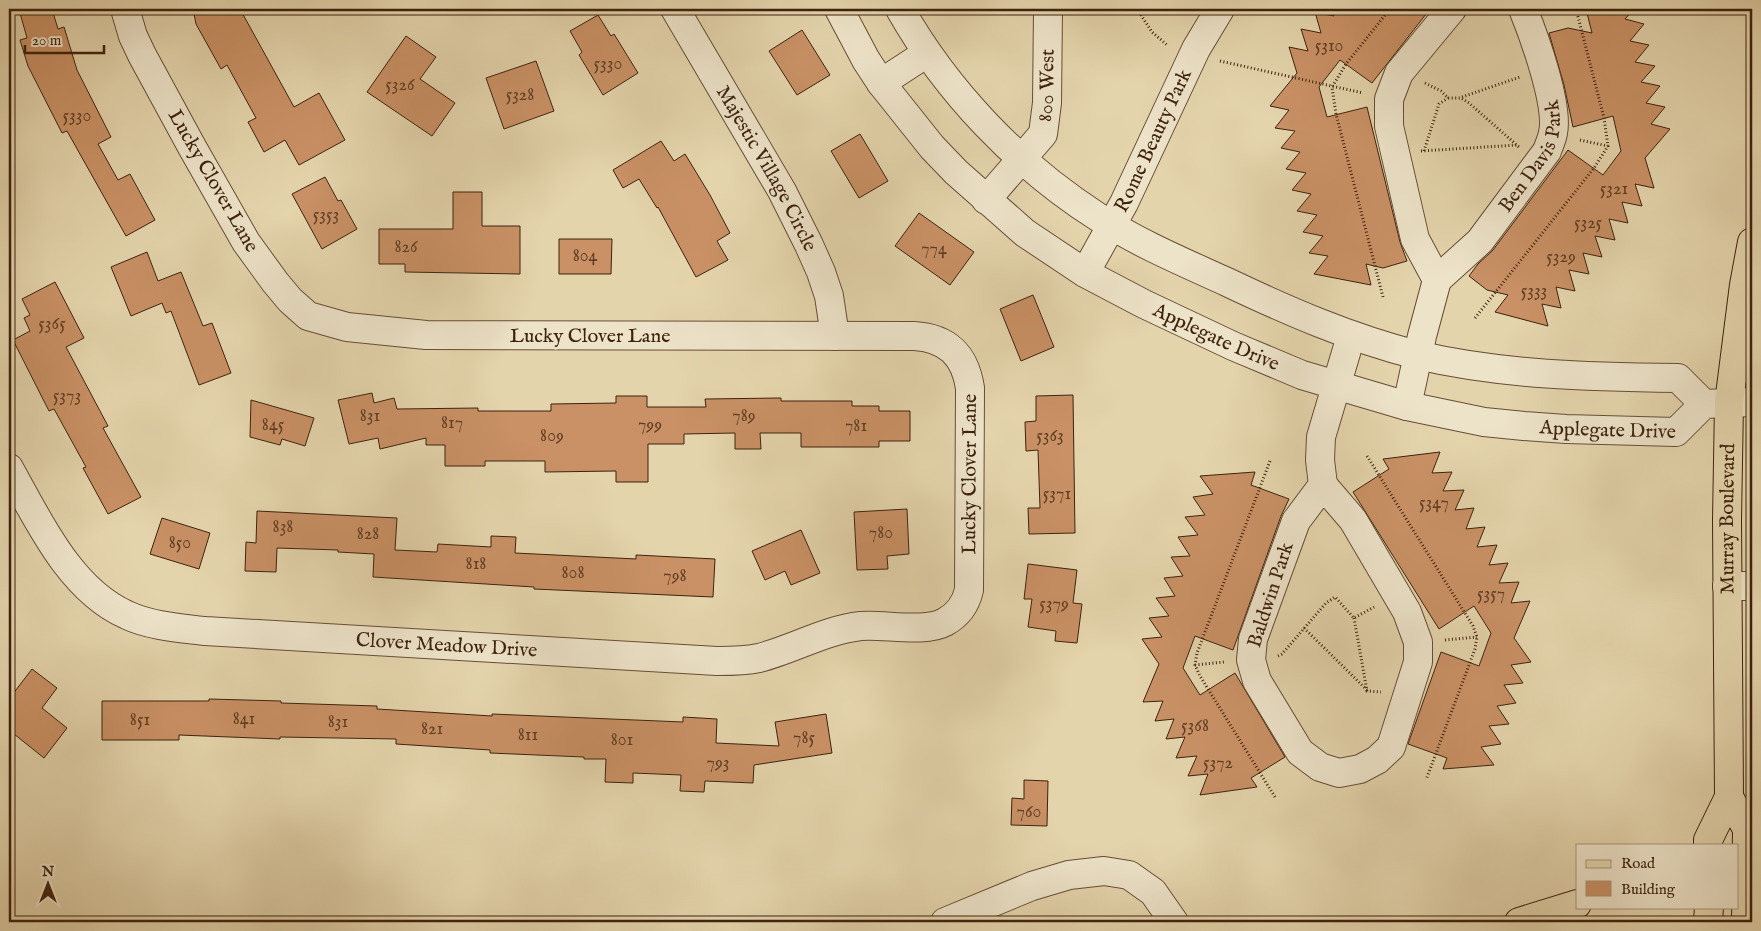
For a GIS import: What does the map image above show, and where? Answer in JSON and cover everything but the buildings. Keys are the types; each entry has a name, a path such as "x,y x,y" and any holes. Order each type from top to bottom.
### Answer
{"main road":[{"name":"Murray Boulevard","path":"1707,843 1729,797 1740,586 1729,403 1744,285 1752,242"},
{"name":"Murray Boulevard","path":"1729,797 1750,829 1745,886 1746,922"},
{"path":"1707,843 1750,829"},
{"path":"1519,922 1576,904"},
{"path":"1708,908 1708,922"}],"street":[{"name":"Lucky Clover Lane","path":"125,9 133,36 142,55 233,220 274,282 308,316 363,329 436,336 914,336 936,339 946,345 955,353 965,369 970,388 970,581 964,605 952,617"},
{"name":"Majestic Village Circle","path":"675,9 782,191 809,246 829,296 835,336"},
{"name":"Applegate Drive","path":"839,9 866,60 881,83 932,147 986,200 1025,233 1085,273 1144,304 1233,346 1302,375 1335,386 1407,406 1484,422 1566,429 1676,432 1729,403"},
{"name":"Applegate Drive","path":"900,9 927,53 962,98 1021,160 1058,189 1112,225 1151,247 1264,300 1351,336 1418,355 1464,364 1571,376 1678,378 1729,403"},
{"name":"800 West","path":"986,200 1043,134 1047,103 1048,9"},
{"name":"Rome Beauty Park","path":"1085,273 1124,202 1196,49 1220,9"},
{"path":"1407,406 1437,280 1415,239 1389,126 1389,99 1402,70 1452,9"},
{"name":"Ben Davis Park","path":"1437,280 1480,241 1547,151 1554,131 1552,102 1532,29 1523,9"},
{"path":"881,83 927,53"},
{"path":"1322,484 1321,437 1351,336"},
{"name":"Clover Meadow Drive","path":"9,468 48,537 88,588 104,603 128,616 180,628 304,637 743,661 771,655 817,636 847,628 938,625 952,617"},
{"name":"Baldwin Park","path":"1322,484 1353,520 1407,612 1418,642 1418,662 1391,747 1377,760 1360,769 1339,773 1320,767 1300,752 1257,682 1251,660 1253,638 1296,520 1322,484"},
{"path":"946,922 1032,886 1069,875 1104,872 1129,875 1153,892 1174,922"}],"path":[{"path":"1138,9 1152,32 1171,47"},
{"path":"1383,297 1336,114 1332,87 1346,64 1390,9"},
{"path":"1211,59 1368,94"},
{"path":"1424,151 1439,104 1448,98 1461,98 1543,69"},
{"path":"1402,70 1441,91 1448,98"},
{"path":"1461,98 1538,164"},
{"path":"1572,138 1608,146"},
{"path":"1396,153 1517,145"},
{"path":"1354,618 1397,595"},
{"path":"1275,657 1282,654 1326,603 1335,597 1354,618 1368,691"},
{"path":"1304,628 1368,691 1408,694"},
{"path":"1440,641 1477,637"},
{"path":"1195,665 1233,662"}]}
